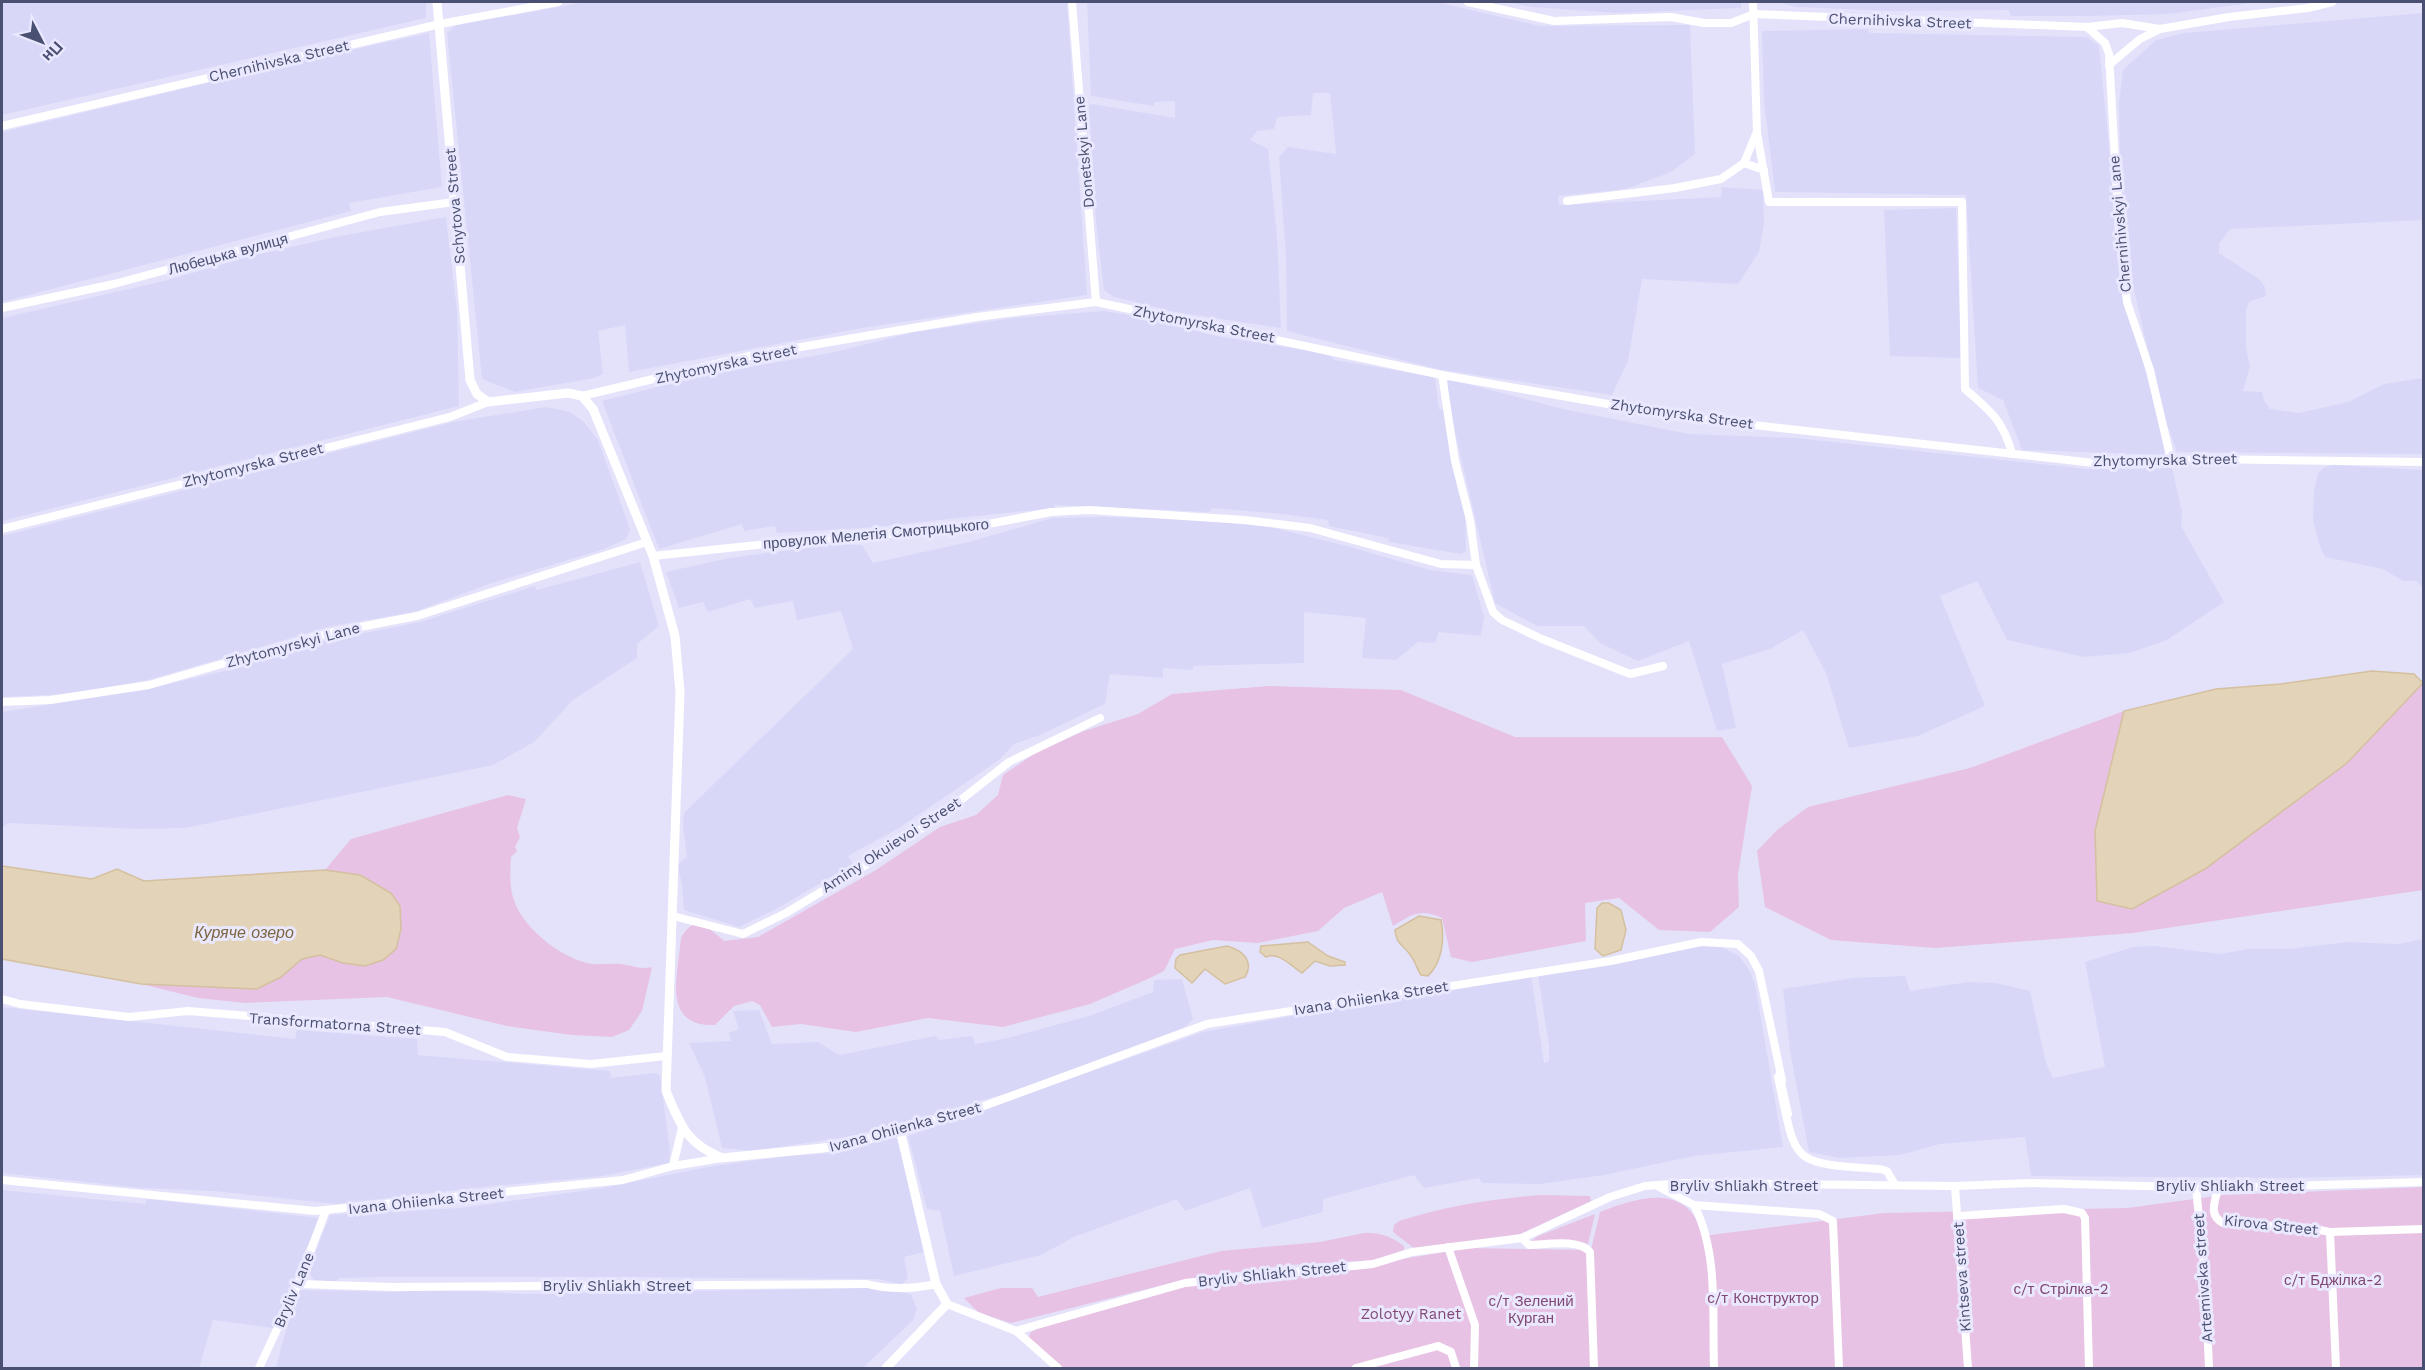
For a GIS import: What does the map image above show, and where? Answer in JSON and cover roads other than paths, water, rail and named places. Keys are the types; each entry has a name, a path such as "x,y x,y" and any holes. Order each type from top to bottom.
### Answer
{"street":[{"name":"Schytova Street","path":"437,2 471,380 477,394 488,402"},
{"name":"Chernihivska Street","path":"2,126 440,24 558,2"},
{"name":"Donetskyi Lane","path":"1072,2 1096,302"},
{"name":"Chernihivska Street","path":"1468,2 1554,21 1671,17 1704,23 1731,23 1754,14 2087,27 2122,23 2160,29 2229,16 2307,8 2332,2"},
{"path":"1753,2 1757,133 1769,202 1962,202 1965,389 1993,414 2005,430 2012,453"},
{"name":"Chernihivskyi Lane","path":"2087,27 2105,43 2109,65 2119,232 2127,302 2150,370 2171,460"},
{"path":"2109,65 2140,39 2160,29"},
{"path":"1567,201 1675,188 1720,180 1744,163 1757,133"},
{"path":"1744,163 1764,170"},
{"name":"Любецька вулиця","path":"2,308 114,284 380,212 454,202"},
{"name":"Zhytomyrska Street","path":"2,529 450,417 488,402 568,393 582,396 754,355 977,317 1096,302 1442,375 1682,417 2103,464 2171,460 2424,462"},
{"path":"1442,375 1453,450 1470,520 1476,565 1493,612 1502,620 1542,639 1630,674 1663,666"},
{"path":"582,396 593,409 653,556 670,612 680,692 666,1091 682,1128 692,1141 722,1158"},
{"name":"провулок Мелетія Смотрицького","path":"653,556 805,540 962,529 1050,512 1090,510 1245,520 1310,528 1440,564 1476,565"},
{"name":"Zhytomyrskyi Lane","path":"2,702 50,700 149,685 329,633 417,616 647,542"},
{"name":"Aminy Okuievoi Street","path":"673,916 743,934 786,913 869,863 938,818 1009,762 1100,718"},
{"name":"Ivana Ohiienka Street","path":"2,1180 326,1210 623,1180 673,1167 722,1158 843,1146 984,1106 1207,1024 1611,961 1701,942 1738,944 1752,959"},
{"path":"1752,959 1760,975 1782,1080 1769,1026 1752,959"},
{"path":"1752,959 1785,1098 1788,1113 1785,1101 1752,959"},
{"path":"1752,959 1795,1148 1805,1157 1819,1164 1887,1171 1895,1185"},
{"name":"Transformatorna Street","path":"2,999 20,1004 129,1017 188,1011 445,1032 507,1057 591,1064 666,1056"},
{"path":"673,1167 682,1128"},
{"path":"900,1130 936,1284 947,1304 1016,1331 1058,1368"},
{"name":"Bryliv Shliakh Street","path":"1016,1331 1185,1283 1373,1264 1412,1252 1522,1238 1610,1197 1645,1186 1658,1187 1684,1183 1955,1186 2032,1183 2218,1188 2424,1182"},
{"name":"Kintseva street","path":"1955,1186 1968,1368"},
{"path":"1658,1187 1694,1205 1819,1214 1833,1221 1839,1368"},
{"name":"Artemivska street","path":"2196,1188 2205,1275 2209,1368"},
{"name":"Kirova Street","path":"2218,1188 2213,1211 2216,1219 2223,1223 2310,1228 2330,1232 2336,1368"},
{"path":"1694,1205 1705,1225 1709,1253 1714,1368"},
{"path":"1957,1216 2064,1209 2082,1213 2085,1218 2090,1368"},
{"name":"Bryliv Lane","path":"259,1368 298,1284 326,1210"},
{"path":"2330,1232 2424,1229"},
{"path":"1522,1238 1529,1245 1583,1246 1590,1252 1594,1368"},
{"path":"1448,1247 1475,1325 1474,1368"},
{"name":"Bryliv Shliakh Street","path":"298,1284 404,1287 867,1284 882,1288 936,1284"},
{"path":"886,1368 947,1304"},
{"path":"1356,1368 1438,1346 1447,1348 1454,1356 1456,1368"}],"water":[{"path":"2372,671 2414,674 2423,683 2347,763 2205,869 2132,909 2097,901 2095,831 2124,711 2216,689 2281,684"},
{"name":"Куряче озеро","path":"2,866 92,879 117,869 144,881 325,870 360,875 391,893 400,906 401,929 396,949 383,960 365,966 343,963 320,955 302,959 281,977 257,989 141,984 2,959"},
{"path":"1602,903 1609,903 1621,910 1626,930 1621,950 1603,956 1595,949 1597,908"},
{"path":"1419,916 1441,920 1442,943 1439,957 1428,976 1421,975 1408,952 1399,942 1395,930"},
{"path":"1308,942 1328,956 1345,962 1345,965 1330,966 1315,961 1302,973 1280,958 1266,957 1260,952 1261,946"},
{"path":"1227,946 1238,950 1248,961 1249,966 1245,977 1225,984 1205,969 1192,983 1175,968 1176,959 1180,955"}],"park label":[{"name":"с/т Бджілка-2","path":"2333,1280"},
{"name":"с/т Стрілка-2","path":"2061,1289"},
{"name":"с/т Конструктор","path":"1763,1298"},
{"name":"с/т Зелений Курган","path":"1531,1310"},
{"name":"Zolotyy Ranet","path":"1411,1314"}]}
